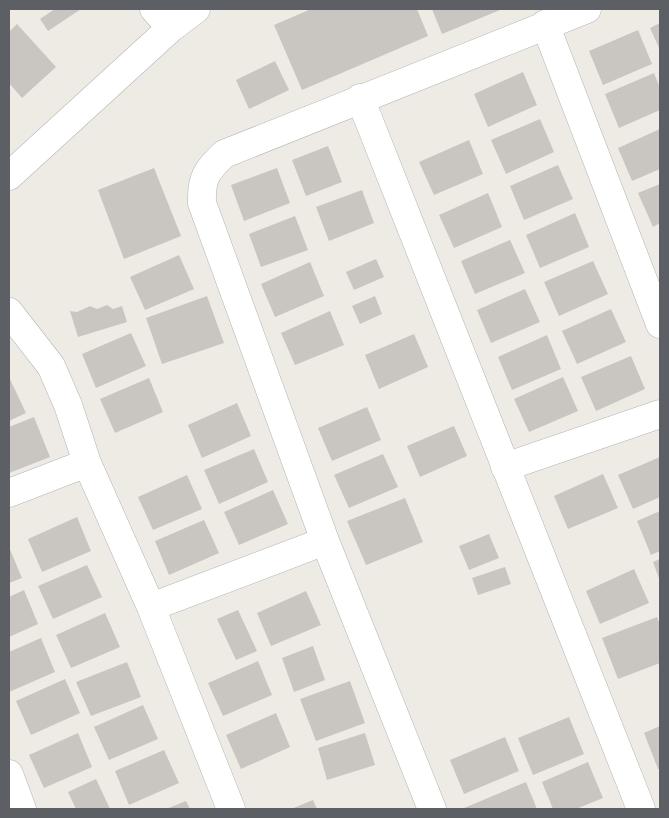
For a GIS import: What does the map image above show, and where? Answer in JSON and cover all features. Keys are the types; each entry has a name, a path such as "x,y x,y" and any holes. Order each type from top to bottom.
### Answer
{"street":[{"path":"9,176 162,18 196,9"},
{"path":"432,809 325,541 202,203 201,187 208,169 224,154 544,24 587,9"},
{"path":"544,24 660,324"},
{"path":"360,98 504,467 641,809"},
{"path":"9,312 51,366 68,405 87,462 151,607 232,809"},
{"path":"504,467 660,414"},
{"path":"9,494 87,462"},
{"path":"151,607 325,541"},
{"path":"9,774 22,809"}],"building":[{"path":"55,9 81,9 48,31 40,19"},
{"path":"311,9 417,9 428,36 302,90 274,25"},
{"path":"432,9 499,9 500,10 442,34"},
{"path":"660,23 660,50 650,28"},
{"path":"17,24 56,67 22,98 9,83 9,32"},
{"path":"638,30 652,64 603,85 589,51"},
{"path":"275,61 289,90 249,109 236,80"},
{"path":"523,72 537,105 488,127 474,94"},
{"path":"654,73 660,88 660,110 619,128 605,94"},
{"path":"540,119 554,152 506,174 491,140"},
{"path":"660,129 660,169 632,181 618,148"},
{"path":"469,140 483,174 434,195 419,162"},
{"path":"328,146 342,182 306,196 292,160"},
{"path":"558,165 573,199 524,220 510,186"},
{"path":"154,168 181,236 124,259 98,190"},
{"path":"277,168 290,203 244,221 231,185"},
{"path":"660,184 660,223 653,227 638,193"},
{"path":"362,190 374,223 329,241 316,207"},
{"path":"488,193 502,227 454,248 439,215"},
{"path":"575,213 589,247 540,268 526,235"},
{"path":"295,216 308,250 261,267 249,234"},
{"path":"510,240 525,273 475,294 461,261"},
{"path":"179,255 194,289 145,310 130,277"},
{"path":"376,259 384,277 354,290 346,272"},
{"path":"593,261 608,294 559,316 544,282"},
{"path":"310,262 324,296 275,317 261,284"},
{"path":"525,289 540,322 491,343 477,310"},
{"path":"207,296 224,343 162,364 146,318"},
{"path":"375,296 382,314 360,324 352,306"},
{"path":"107,305 113,309 122,306 127,322 78,337 70,311 77,312 90,306 97,309"},
{"path":"611,309 626,342 577,364 562,331"},
{"path":"330,311 344,345 295,365 281,333"},
{"path":"131,333 146,366 96,388 82,354"},
{"path":"414,334 428,367 379,389 365,355"},
{"path":"547,335 561,369 512,390 498,357"},
{"path":"631,356 645,389 596,411 581,377"},
{"path":"9,377 26,413 9,421"},
{"path":"563,377 578,411 529,432 514,399"},
{"path":"149,378 163,412 115,433 100,399"},
{"path":"237,403 251,436 202,458 188,425"},
{"path":"367,407 381,440 332,461 318,428"},
{"path":"34,417 50,457 9,473 9,427"},
{"path":"454,426 467,456 420,477 407,446"},
{"path":"254,449 268,482 219,504 204,470"},
{"path":"383,454 398,487 349,508 334,475"},
{"path":"660,457 660,497 633,509 618,475"},
{"path":"603,474 618,508 568,529 554,496"},
{"path":"187,475 202,509 153,530 138,497"},
{"path":"273,490 288,524 239,545 224,512"},
{"path":"405,498 423,542 366,565 347,521"},
{"path":"660,511 660,551 651,555 637,521"},
{"path":"77,517 91,551 42,572 28,539"},
{"path":"204,520 219,553 169,575 155,541"},
{"path":"489,534 499,558 469,570 459,546"},
{"path":"9,547 22,578 9,583"},
{"path":"660,559 660,581 653,562"},
{"path":"87,565 102,597 53,619 38,586"},
{"path":"505,567 511,584 478,595 472,578"},
{"path":"634,569 649,603 600,624 586,591"},
{"path":"24,590 38,624 9,637 9,597"},
{"path":"306,591 321,625 271,646 257,613"},
{"path":"238,610 257,651 236,660 217,619"},
{"path":"105,613 120,647 71,668 56,635"},
{"path":"657,617 660,625 660,663 618,679 602,638"},
{"path":"41,638 55,672 9,692 9,652"},
{"path":"313,646 325,680 294,692 282,658"},
{"path":"258,661 272,695 223,716 208,683"},
{"path":"127,662 141,697 91,716 76,682"},
{"path":"65,679 80,713 31,735 16,701"},
{"path":"350,681 365,723 316,741 300,699"},
{"path":"143,705 158,739 109,760 94,727"},
{"path":"276,713 290,747 241,769 226,735"},
{"path":"569,717 584,754 533,775 518,738"},
{"path":"660,726 660,769 658,769 644,733"},
{"path":"78,733 92,767 44,788 29,755"},
{"path":"365,733 375,765 327,780 318,748"},
{"path":"505,737 519,771 464,794 450,760"},
{"path":"164,750 179,783 129,805 115,771"},
{"path":"588,762 603,798 576,809 553,809 542,782"},
{"path":"96,779 110,809 76,809 68,792"},
{"path":"526,782 537,809 464,809 464,808"},
{"path":"313,800 317,809 291,809"},
{"path":"186,801 190,809 166,809"}]}
